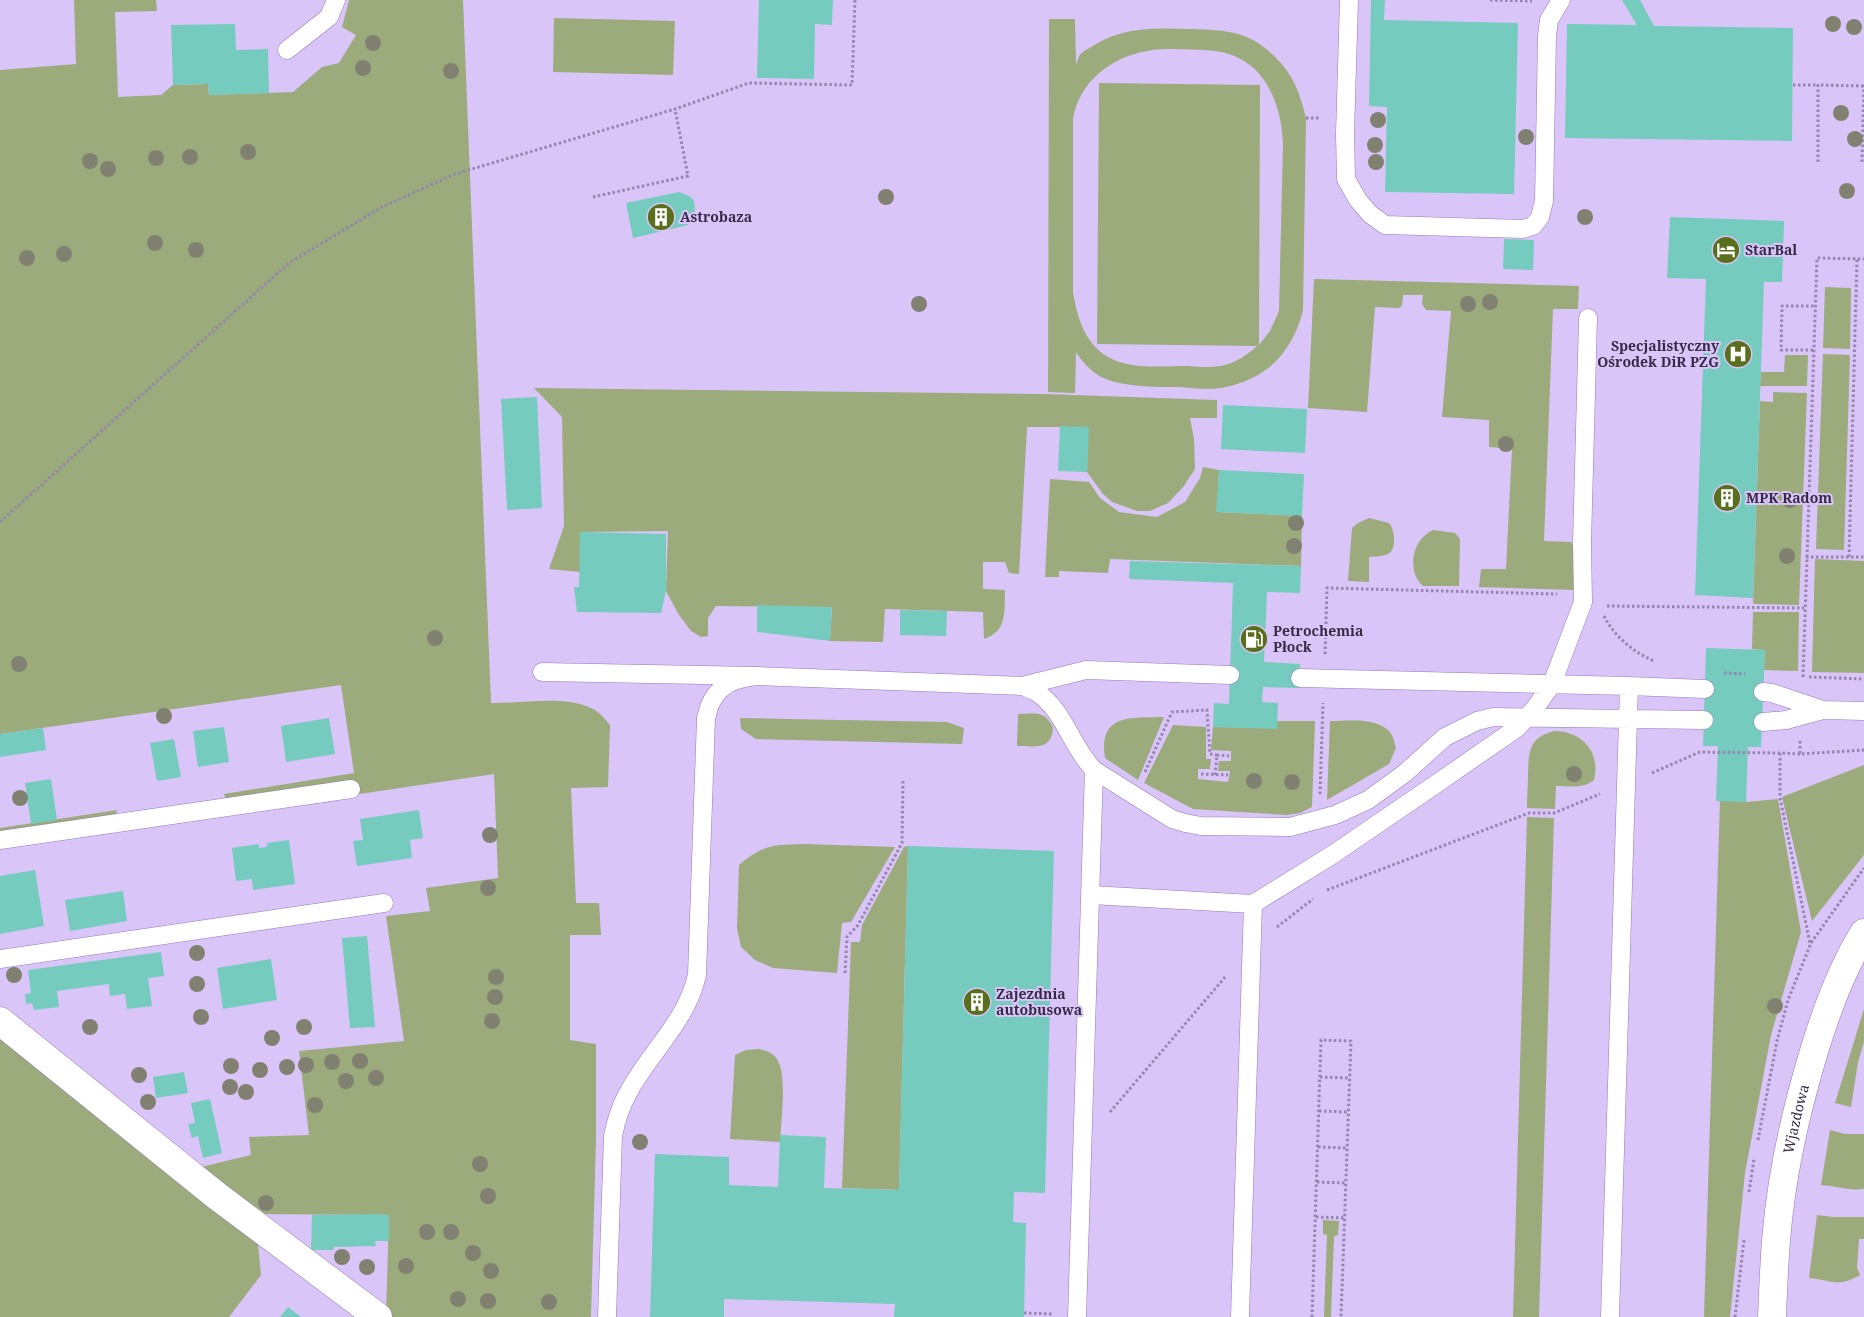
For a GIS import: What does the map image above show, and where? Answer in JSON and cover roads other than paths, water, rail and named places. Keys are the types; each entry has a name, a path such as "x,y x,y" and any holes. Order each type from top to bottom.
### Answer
{"street":[{"name":"Wjazdowa","path":"1772,1317 1777,1231 1796,1117 1822,1026 1840,980 1864,933"},
{"path":"0,1021 217,1196 378,1317"}],"lane":[{"path":"287,50 328,17 336,0"},
{"path":"1349,0 1345,134 1346,179 1358,200 1370,214 1385,225 1523,229 1534,226 1540,217 1544,202 1547,36 1549,20 1558,5"},
{"path":"1091,895 1253,904 1332,855 1436,784 1516,728 1526,717 1552,684 1583,602 1582,543 1588,318"},
{"path":"542,672 757,676 1022,686 1086,670 1230,675"},
{"path":"608,1317 613,1136 618,1114 628,1091 684,1009 694,991 697,975 706,718 712,699 725,686 736,679 757,676"},
{"path":"1300,678 1705,689"},
{"path":"1022,686 1037,692 1050,704 1062,720 1084,760 1094,770 1172,819 1201,826 1290,827 1335,815 1368,800 1405,773 1446,737 1477,721 1493,717 1704,720"},
{"path":"1610,1317 1630,686"},
{"path":"1764,692 1823,710"},
{"path":"1762,722 1786,720 1823,710 1864,711"},
{"path":"1077,1317 1094,770"},
{"path":"0,840 351,789"},
{"path":"0,959 384,903"},
{"path":"1240,1317 1253,904"}],"place":[{"name":"Astrobaza","path":"661,217"},
{"name":"StarBal","path":"1726,250"},
{"name":"Specjalistyczny Ośrodek DiR PZG","path":"1738,354"},
{"name":"MPK Radom","path":"1727,498"},
{"name":"Petrochemia Płock","path":"1254,639"},
{"name":"Zajezdnia autobusowa","path":"977,1002"}]}
